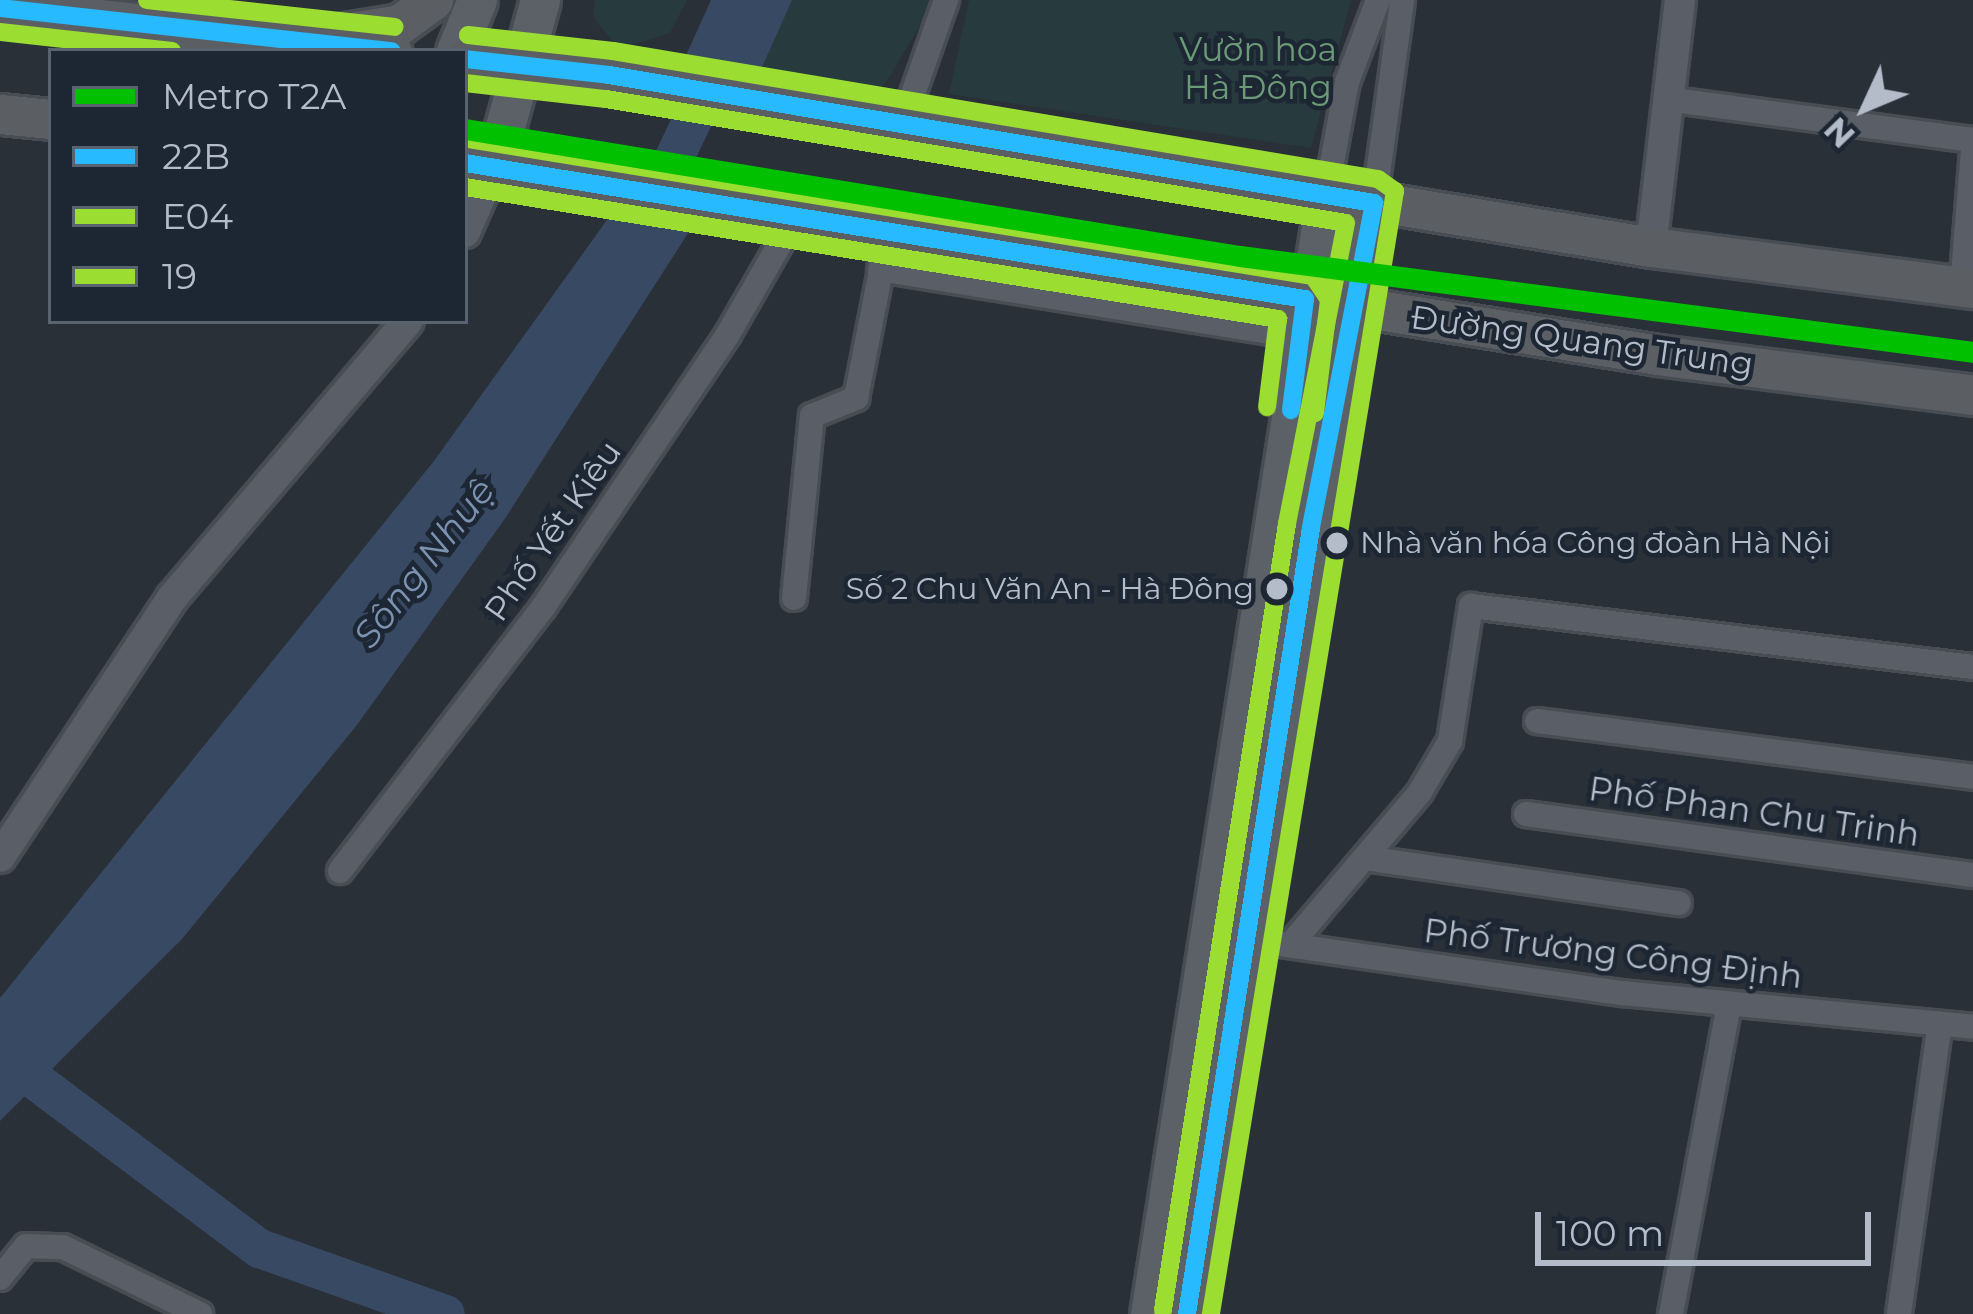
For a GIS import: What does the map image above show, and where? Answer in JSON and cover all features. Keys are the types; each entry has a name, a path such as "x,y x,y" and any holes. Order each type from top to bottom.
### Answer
{"highway":[{"path":"316,43 400,24 433,0"},
{"path":"0,8 364,48"},
{"path":"468,59 609,75 902,124 1375,190 1651,247 1967,288"},
{"path":"0,114 48,119"},
{"name":"Đường Quang Trung","path":"480,164 889,230 1346,325 1973,395"}],"main road":[{"path":"457,48 477,0"},
{"path":"480,164 526,66 540,0"},
{"path":"1168,1313 1211,1180 1246,939 1256,770 1303,318 1328,183"},
{"path":"1168,1313 1171,1172 1375,190"},
{"path":"1171,1172 1189,1190 1211,1180"}],"street":[{"path":"902,124 946,0"},
{"path":"1328,183 1347,82 1378,0"},
{"path":"1375,190 1402,0"},
{"path":"1651,247 1680,0"},
{"path":"1666,99 1973,140"},
{"path":"1967,288 1973,151"},
{"path":"468,218 480,164"},
{"name":"Phố Yết Kiêu","path":"340,872 544,606 728,334 782,211"},
{"path":"794,598 812,416 856,398 889,230"},
{"path":"880,269 1303,318"},
{"path":"0,857 172,598 404,324"},
{"path":"1290,945 1365,858 1450,741 1471,606 1973,667"},
{"path":"1537,722 1973,777"},
{"name":"Phố Phan Chu Trinh","path":"1526,814 1973,875"},
{"path":"1365,858 1679,903"},
{"name":"Phố Trương Công Định","path":"1246,939 1729,1004 1973,1027"},
{"path":"1671,1314 1729,1004"},
{"path":"1899,1314 1940,1024"},
{"path":"0,1278 26,1246 63,1247 200,1314"}],"green space":[{"path":"595,0 687,0 670,33 619,49 593,17"},
{"path":"786,0 935,0 874,95 836,104 769,89 756,76"},
{"name":"Vườn hoa Hà Đông","path":"969,0 1351,0 1311,148 949,94"}],"water":[{"path":"711,0 792,0 750,94 674,82"},
{"path":"622,199 701,213 504,520 357,725 182,939 0,1121 0,998 434,461"}],"waterway":[{"name":"Sông Nhuệ","path":"643,222 749,0"},
{"path":"3,1056 259,1248 445,1314"}],"metro line":[{"name":"T2A","path":"468,129 1240,256 1973,352"}],"transit line":[{"name":"19","path":"147,0 395,27"},
{"name":"22B","path":"0,8 365,48"},
{"name":"E04","path":"0,32 145,48"},
{"name":"19","path":"468,35 613,51 1378,179 1395,191 1211,1314"},
{"name":"22B","path":"468,59 609,75 1374,203 1311,528 1187,1314"},
{"name":"E04","path":"468,83 606,99 1346,223 1287,524 1163,1310"},
{"name":"19","path":"469,139 1313,276 1329,300 1315,413"},
{"name":"22B","path":"468,163 1305,299 1291,410"},
{"name":"E04","path":"468,187 1278,319 1267,407"}],"place":[{"name":"Nhà văn hóa Công đoàn Hà Nội","path":"1337,543"},
{"name":"Số 2 Chu Văn An - Hà Đông","path":"1277,589"}]}
